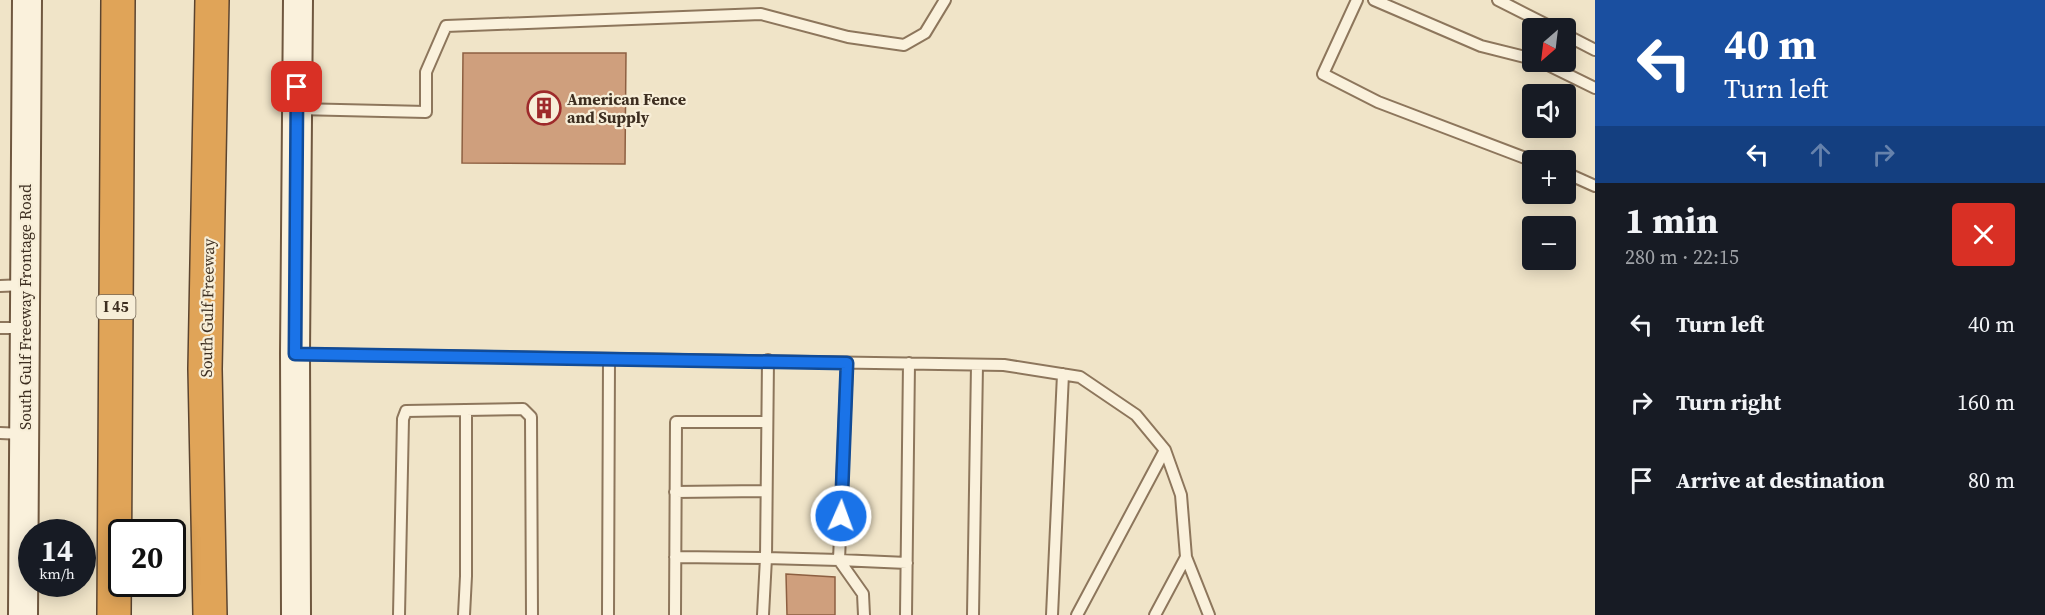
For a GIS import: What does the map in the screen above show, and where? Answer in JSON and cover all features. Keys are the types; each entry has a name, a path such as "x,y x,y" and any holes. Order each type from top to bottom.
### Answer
{"highway":[{"name":"I 45","path":"114,615 118,0"},
{"name":"South Gulf Freeway","path":"210,615 206,369 212,0"}],"main road":[{"name":"South Gulf Freeway Frontage Road","path":"23,615 12,433 12,328 27,0"},
{"path":"296,615 295,354 298,0"}],"lane":[{"path":"297,109 426,112 426,72 446,26 761,14 848,37 904,45 925,33 945,0"},
{"path":"1357,0 1323,74 1378,102 1522,157"},
{"path":"1374,0 1481,46 1522,56"},
{"path":"1498,0 1533,18"},
{"path":"1576,40 1595,50"},
{"path":"1562,72 1595,88"},
{"path":"1576,177 1595,186"},
{"path":"295,354 977,364 1004,365 1080,377 1136,415 1165,450 1181,495 1185,557 1209,615"},
{"path":"608,615 609,359"},
{"path":"763,615 766,558 768,360"},
{"path":"847,363 839,560 863,594 864,615"},
{"path":"906,615 909,363"},
{"path":"973,615 977,364"},
{"path":"1052,615 1063,374"},
{"path":"399,615 403,418 406,411 523,409 531,417 532,615"},
{"path":"464,615 466,410"},
{"path":"675,615 676,422 767,422"},
{"path":"1077,615 1165,450"},
{"path":"675,492 766,491"},
{"path":"675,557 906,562"},
{"path":"1155,615 1185,557"}],"building":[{"name":"American Fence and Supply","path":"463,53 626,53 625,164 462,163"},
{"path":"786,574 835,577 835,615 787,615"}],"place":[{"name":"American Fence and Supply","path":"544,108"}],"route":[{"path":"297,87 295,354 847,363 841,516"}]}
